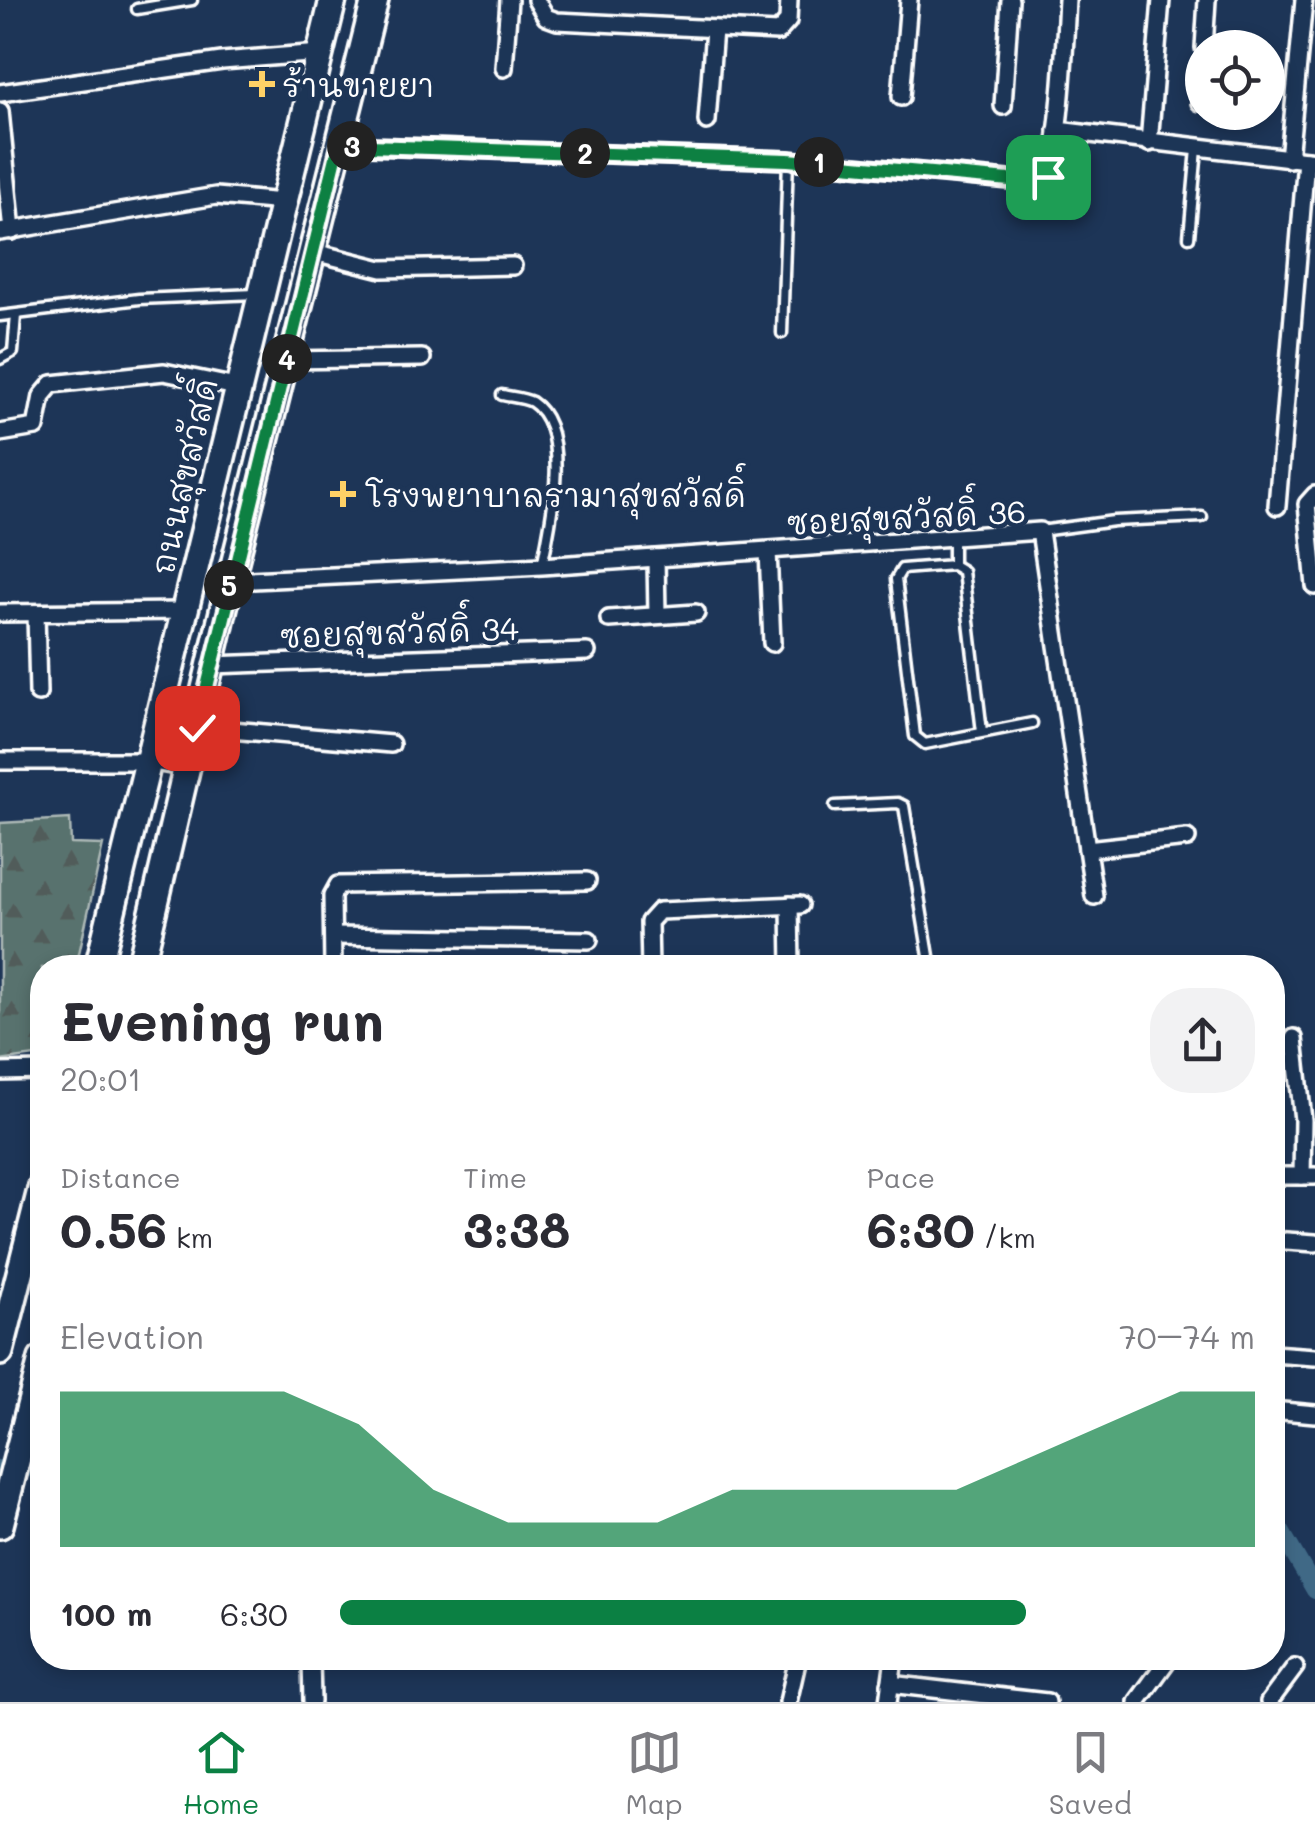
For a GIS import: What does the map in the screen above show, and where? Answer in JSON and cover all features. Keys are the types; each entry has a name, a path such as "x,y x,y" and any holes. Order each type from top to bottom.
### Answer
{"main road":[{"name":"ถนนสุขสวัสดิ์","path":"101,955 236,387 333,0"},
{"path":"143,955 230,581 375,0"},
{"path":"0,1352 30,1233"},
{"path":"0,1525 30,1410"}],"street":[{"path":"504,68 510,0"},
{"path":"536,0 546,16 557,21 778,32 788,20 789,0"},
{"path":"901,97 909,0"},
{"path":"1003,106 1010,0"},
{"path":"339,145 788,160 1042,183 1048,177 1058,130 1067,0"},
{"path":"1149,143 1161,0"},
{"path":"1205,30 1207,0"},
{"path":"1289,159 1307,6"},
{"path":"707,121 714,29"},
{"path":"0,94 222,61 321,53"},
{"path":"0,111 6,232 216,196 283,202"},
{"path":"1058,130 1311,161 1278,506"},
{"path":"314,252 382,269 513,266"},
{"path":"287,360 422,358"},
{"path":"0,433 36,427 42,396 52,384 164,372 236,387"},
{"path":"1315,494 1307,504 1315,586"},
{"name":"ซอยสุขสวัสดิ์ 36","path":"230,581 542,566 1040,531 1094,896"},
{"path":"768,551 772,643"},
{"path":"656,558 657,615"},
{"path":"0,613 185,611"},
{"path":"36,613 38,693"},
{"path":"608,619 696,613"},
{"name":"ซอยสุขสวัสดิ์ 34","path":"212,665 588,652"},
{"path":"197,728 391,744"},
{"path":"0,762 150,761 187,768"},
{"path":"1087,849 1186,838"},
{"path":"333,955 332,896 338,885 586,881"},
{"path":"650,955 649,922 659,911 795,905 792,955"},
{"path":"334,936 589,940"},
{"path":"1294,1038 1308,1176"},
{"path":"0,1072 30,1071"},
{"path":"1285,1241 1315,1243"},
{"path":"1285,1355 1315,1357"},
{"path":"1285,1411 1315,1414"},
{"path":"1270,1702 1294,1667"},
{"path":"312,1670 312,1702"},
{"path":"788,1702 795,1670"},
{"path":"888,1702 892,1670"},
{"path":"1138,1702 1161,1670"},
{"path":"890,1684 1047,1702"}],"lane":[{"path":"138,9 192,0"},
{"path":"1189,237 1197,149"},
{"path":"782,332 788,160"},
{"path":"0,316 139,300 260,294"},
{"path":"0,359 12,352 16,315"},
{"path":"502,394 532,402 549,421 556,450 542,566"},
{"path":"1040,531 1114,521 1202,517"},
{"path":"953,538 953,564"},
{"path":"982,732 964,571 953,564 902,569 896,579 915,736 925,744 1032,723"},
{"path":"835,806 898,802 904,806 929,955"}],"green space":[{"path":"70,819 71,844 103,845 79,955 30,955 30,1057 0,1061 0,823"}],"waterway":[{"path":"0,1469 30,1468"},
{"path":"1285,1538 1315,1590"}],"place":[{"name":"ร้านขายยา","path":"262,84"},
{"name":"โรงพยาบาลรามาสุขสวัสดิ์","path":"343,494"}],"route":[{"path":"197,728 339,145 788,160 1042,183 1048,177"}]}
